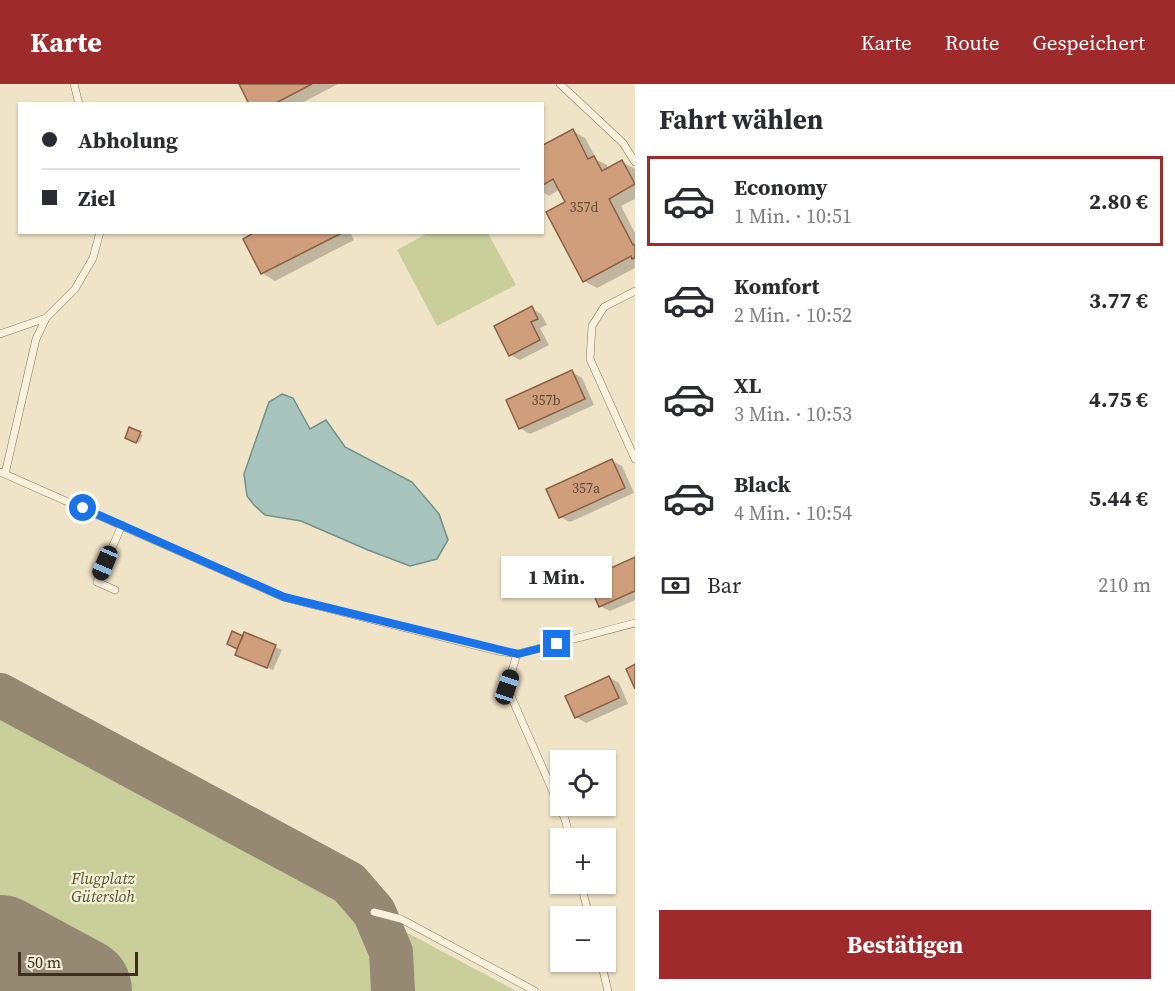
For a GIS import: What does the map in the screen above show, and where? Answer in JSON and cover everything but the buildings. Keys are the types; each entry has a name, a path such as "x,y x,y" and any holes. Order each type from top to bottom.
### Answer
{"lane":[{"path":"74,84 78,102"},
{"path":"560,84 623,143 635,162"},
{"path":"99,234 93,258 75,289 46,318 36,339 3,473 284,597 518,654 635,623"},
{"path":"635,291 604,307 592,326 590,359 635,459"},
{"path":"0,334 46,318"},
{"path":"115,590 97,582 122,525"},
{"path":"518,654 507,687 567,828"},
{"path":"374,912 401,920 535,991"},
{"path":"603,972 608,991"}],"green space":[{"path":"426,234 489,234 516,285 437,326 397,250"},
{"name":"Flugplatz Gütersloh","path":"0,715 516,991 0,991"}],"water":[{"path":"282,394 293,398 310,429 326,420 345,447 412,482 439,514 448,540 437,559 410,566 301,521 265,515 254,505 247,496 244,474 269,402"}],"taxiway":[{"path":"0,695 349,883 374,912 391,952 393,991"}],"runway":[{"path":"0,949 78,991"}],"route":[{"path":"83,508 284,597 498,651 518,654 557,644"}]}
